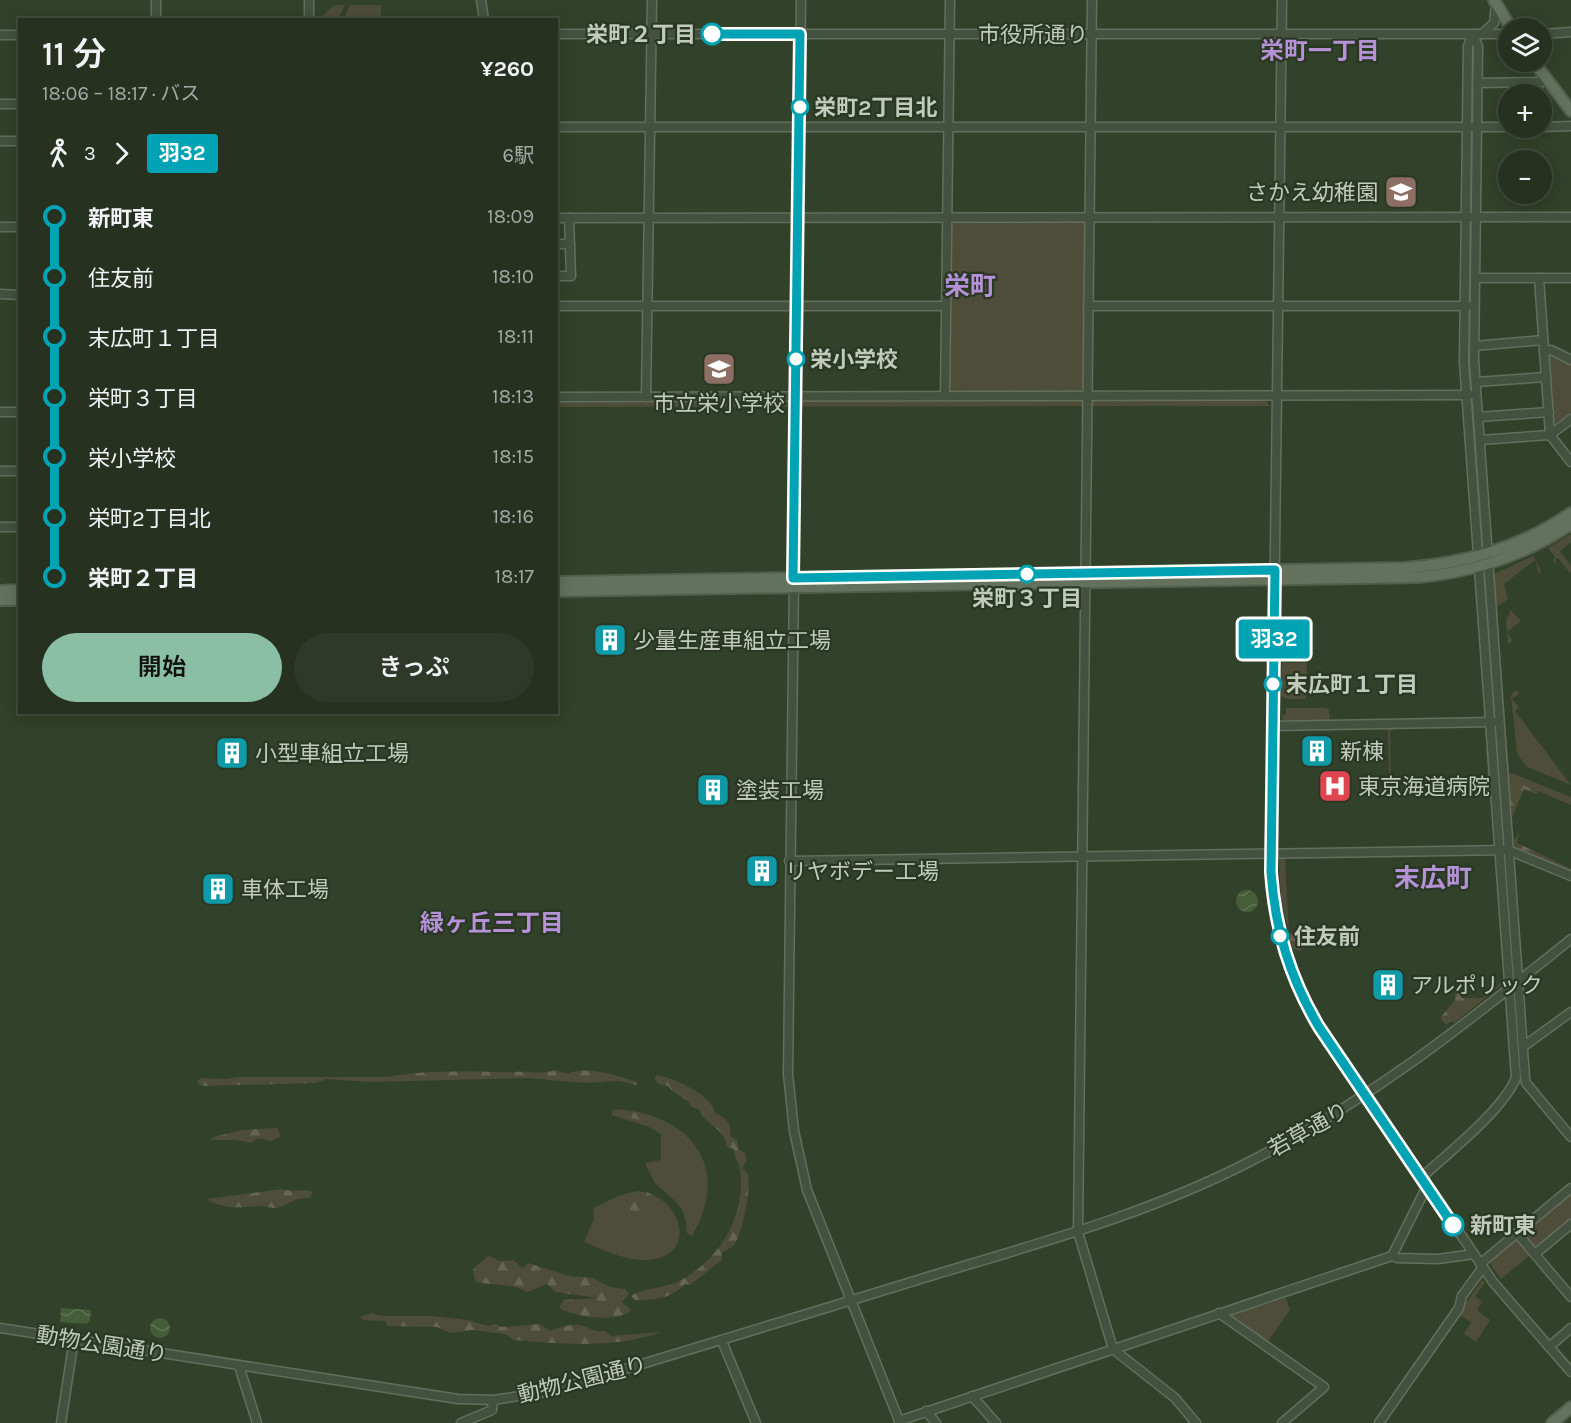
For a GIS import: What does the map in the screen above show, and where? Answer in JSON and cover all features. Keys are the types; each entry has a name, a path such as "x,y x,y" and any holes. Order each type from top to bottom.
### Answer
{"main road":[{"path":"1495,2 1505,18"},
{"path":"1542,72 1571,111"},
{"path":"1483,560 1531,537 1571,513"},
{"path":"558,591 793,583 1406,572 1483,560 1534,545 1571,524"},
{"path":"558,582 793,583"},
{"path":"0,591 18,590"},
{"path":"0,600 18,600"},
{"path":"1552,1423 1571,1407"}],"street":[{"path":"156,0 156,18"},
{"path":"309,0 309,18"},
{"path":"481,0 484,18"},
{"path":"646,397 652,0"},
{"path":"945,396 950,0"},
{"path":"1092,0 1078,1232 1113,1349 1174,1398 1196,1423"},
{"path":"1282,0 1271,854 1276,916 1292,975 1319,1027 1481,1265 1571,1372"},
{"path":"802,2 787,1053 792,1118 807,1190 899,1422 926,1411 1392,1256 1438,1259 1474,1254"},
{"path":"1392,1256 1424,1182 1520,1078 1524,1047 1500,722 1466,396 1464,306 1468,46 1477,34 1494,23 1495,2"},
{"path":"1552,33 1571,32"},
{"name":"市役所通り","path":"558,34 1498,34"},
{"path":"1477,34 1474,346 1480,440 1490,723 1510,988 1520,1078 1571,1137"},
{"path":"0,35 18,35"},
{"path":"1477,83 1549,82"},
{"path":"0,104 18,104"},
{"path":"1552,127 1571,126"},
{"path":"558,127 1498,127"},
{"path":"0,141 18,141"},
{"path":"558,218 1571,217"},
{"path":"558,276 571,276 569,218"},
{"path":"0,227 18,227"},
{"path":"558,244 570,244"},
{"path":"1476,278 1571,278"},
{"path":"1539,278 1550,435 1571,462"},
{"path":"0,294 18,294"},
{"path":"558,306 946,306"},
{"path":"1088,306 1474,306"},
{"path":"1474,346 1543,340"},
{"path":"1545,351 1551,350 1571,360"},
{"path":"1476,382 1546,377"},
{"path":"558,396 1087,397 1466,396 1476,394"},
{"path":"0,412 18,412"},
{"path":"1478,417 1549,412"},
{"path":"1480,440 1550,435 1571,419"},
{"path":"0,471 18,471"},
{"path":"0,527 18,527"},
{"path":"1273,726 1500,722"},
{"path":"789,861 1510,851 1571,876"},
{"path":"1505,919 1515,918"},
{"name":"若草通り","path":"1078,1232 1166,1200 1297,1137 1365,1096 1439,1045 1571,939"},
{"path":"1524,1047 1571,1012"},
{"path":"1379,1423 1459,1308 1462,1296 1481,1265 1571,1188"},
{"path":"1535,1254 1571,1224"},
{"name":"動物公園通り","path":"0,1328 411,1393 493,1400 553,1390 1078,1232"},
{"path":"1517,1233 1571,1297"},
{"path":"1220,1313 1324,1387 1282,1423"},
{"path":"1549,1347 1571,1328"},
{"path":"61,1423 74,1340"},
{"path":"722,1341 756,1423"},
{"path":"239,1366 256,1423"},
{"path":"972,1396 996,1423"},
{"path":"461,1423 492,1410 493,1400"},
{"path":"926,1411 936,1423"}],"green space":[{"path":"334,5 345,5 338,18 320,18"},
{"path":"350,5 381,5 381,18 344,18"},
{"path":"1470,132 1474,133 1470,211 1468,209"},
{"path":"1082,219 1087,223 1085,388 1082,391 951,391 948,389 951,223 954,220"},
{"path":"1469,223 1473,223 1472,299 1469,300 1467,299"},
{"path":"1468,312 1472,313 1473,387 1471,389 1468,386"},
{"path":"1551,354 1571,364 1571,415 1555,427 1552,425 1547,355"},
{"path":"558,399 1266,399 1269,406 558,407"},
{"path":"1470,400 1474,400 1482,543"},
{"path":"1571,534 1571,542 1560,551 1571,566 1571,574 1558,558 1555,560 1557,565 1553,560 1555,557 1548,548"},
{"path":"1533,556 1541,571 1539,575 1535,560 1504,584 1508,599 1497,607 1499,642 1494,574"},
{"path":"1484,577 1486,577 1495,716 1493,716"},
{"path":"1511,610 1521,621 1507,632 1513,640 1508,645 1506,620"},
{"path":"1499,644 1509,772 1571,797 1571,805 1509,779"},
{"path":"1282,663 1307,663 1306,699 1286,699 1281,696"},
{"path":"1516,690 1519,694 1512,699 1519,707 1515,711 1571,785 1527,767 1517,754 1511,695"},
{"path":"1286,708 1326,708 1329,710 1330,720 1348,721 1284,722 1281,716 1286,714"},
{"path":"1473,727 1486,729 1490,781 1389,783 1388,728 1398,728 1390,731 1391,781 1488,779 1485,729"},
{"path":"1509,779 1538,791 1536,794 1524,789 1512,817"},
{"path":"1519,833 1517,843 1571,869 1571,872 1515,847 1513,842"},
{"path":"1285,858 1289,933 1281,899 1279,861"},
{"path":"1287,933 1302,933 1301,951 1292,949"},
{"path":"1501,982 1505,982 1454,1023 1452,1021 1446,1025 1440,1018 1455,1000 1455,993 1461,993 1461,998 1484,998 1484,992 1491,992"},
{"path":"556,1070 568,1074 583,1071 602,1072 637,1082 637,1085 619,1081 587,1083 527,1078 370,1082 326,1079 316,1083 204,1086 199,1085 197,1081 201,1078 388,1077 435,1072 540,1073"},
{"path":"656,1075 682,1083 707,1099 715,1113 727,1122 730,1136 737,1140 739,1150 745,1153 747,1160 742,1168 747,1172 749,1181 746,1210 740,1231 734,1245 722,1253 722,1260 690,1285 685,1284 668,1296 635,1300 631,1296 679,1281 706,1262 727,1236 734,1221 741,1187 740,1170 734,1149 727,1147 722,1135 705,1119 699,1109 692,1107 687,1100 668,1086 659,1084 655,1080"},
{"path":"613,1109 640,1112 663,1120 682,1132 696,1147 705,1166 708,1187 704,1211 692,1236 687,1233 685,1217 676,1201 657,1185 645,1163 661,1160 661,1134 647,1126 611,1115"},
{"path":"624,1111 650,1116 654,1121 649,1123 626,1116"},
{"path":"277,1128 281,1136 271,1141 258,1138 251,1143 236,1140 209,1140 243,1130"},
{"path":"282,1189 313,1192 310,1198 296,1200 276,1208 231,1207 206,1199"},
{"path":"637,1191 653,1195 665,1203 674,1214 679,1226 679,1239 674,1249 663,1257 638,1260 614,1254 584,1242 594,1219 593,1208 618,1196"},
{"path":"637,1192 647,1192 661,1200 660,1204 652,1208 649,1219 638,1226 627,1222 617,1213 623,1200"},
{"path":"1571,1192 1571,1221 1534,1248 1524,1233"},
{"path":"1516,1238 1531,1254 1501,1279 1491,1265 1491,1259"},
{"path":"488,1256 500,1261 513,1260 522,1268 528,1263 569,1276 593,1278 610,1287 625,1289 629,1294 622,1302 631,1310 616,1317 596,1318 559,1308 564,1300 598,1298 555,1292 547,1284 527,1292 508,1286 475,1282 473,1269"},
{"path":"1482,1280 1485,1283 1475,1296 1482,1302 1477,1310 1490,1320 1476,1342 1464,1334 1471,1322 1458,1314"},
{"path":"1286,1298 1290,1310 1266,1344 1228,1317 1229,1314"},
{"path":"371,1313 381,1316 433,1316 468,1320 488,1326 496,1324 501,1327 540,1324 550,1331 565,1326 580,1325 596,1331 605,1331 611,1336 661,1332 607,1343 551,1343 514,1340 505,1334 472,1330 451,1333 437,1327 388,1326 385,1321 364,1320 360,1317"}],"water":[{"path":"1247,890 1255,893 1258,901 1255,909 1247,912 1239,909 1236,901 1239,893"},
{"path":"61,1308 91,1310 90,1320 87,1324 60,1322"},
{"path":"156,1318 164,1318 170,1324 170,1332 164,1338 156,1338 150,1332 150,1324"}],"bus line":[{"name":"羽32","path":"712,34 800,34 793,578 1275,570 1271,872 1276,916 1284,950 1300,993 1319,1027 1453,1225"}],"place":[{"name":"栄町２丁目","path":"712,34"},
{"name":"栄町2丁目北","path":"800,107"},
{"name":"さかえ幼稚園","path":"1401,192"},
{"name":"栄小学校","path":"796,359"},
{"name":"市立栄小学校","path":"719,369"},
{"name":"栄町３丁目","path":"1027,574"},
{"name":"少量生産車組立工場","path":"610,640"},
{"name":"末広町１丁目","path":"1273,684"},
{"name":"新棟","path":"1317,751"},
{"name":"小型車組立工場","path":"232,753"},
{"name":"東京海道病院","path":"1335,786"},
{"name":"塗装工場","path":"713,790"},
{"name":"リヤボデー工場","path":"762,871"},
{"name":"車体工場","path":"218,889"},
{"name":"住友前","path":"1280,936"},
{"name":"アルポリック","path":"1388,985"},
{"name":"新町東","path":"1453,1225"}],"district":[{"name":"栄町一丁目","path":"1320,51"},
{"name":"栄町","path":"970,286"},
{"name":"末広町","path":"1433,878"},
{"name":"緑ヶ丘三丁目","path":"492,923"}]}
